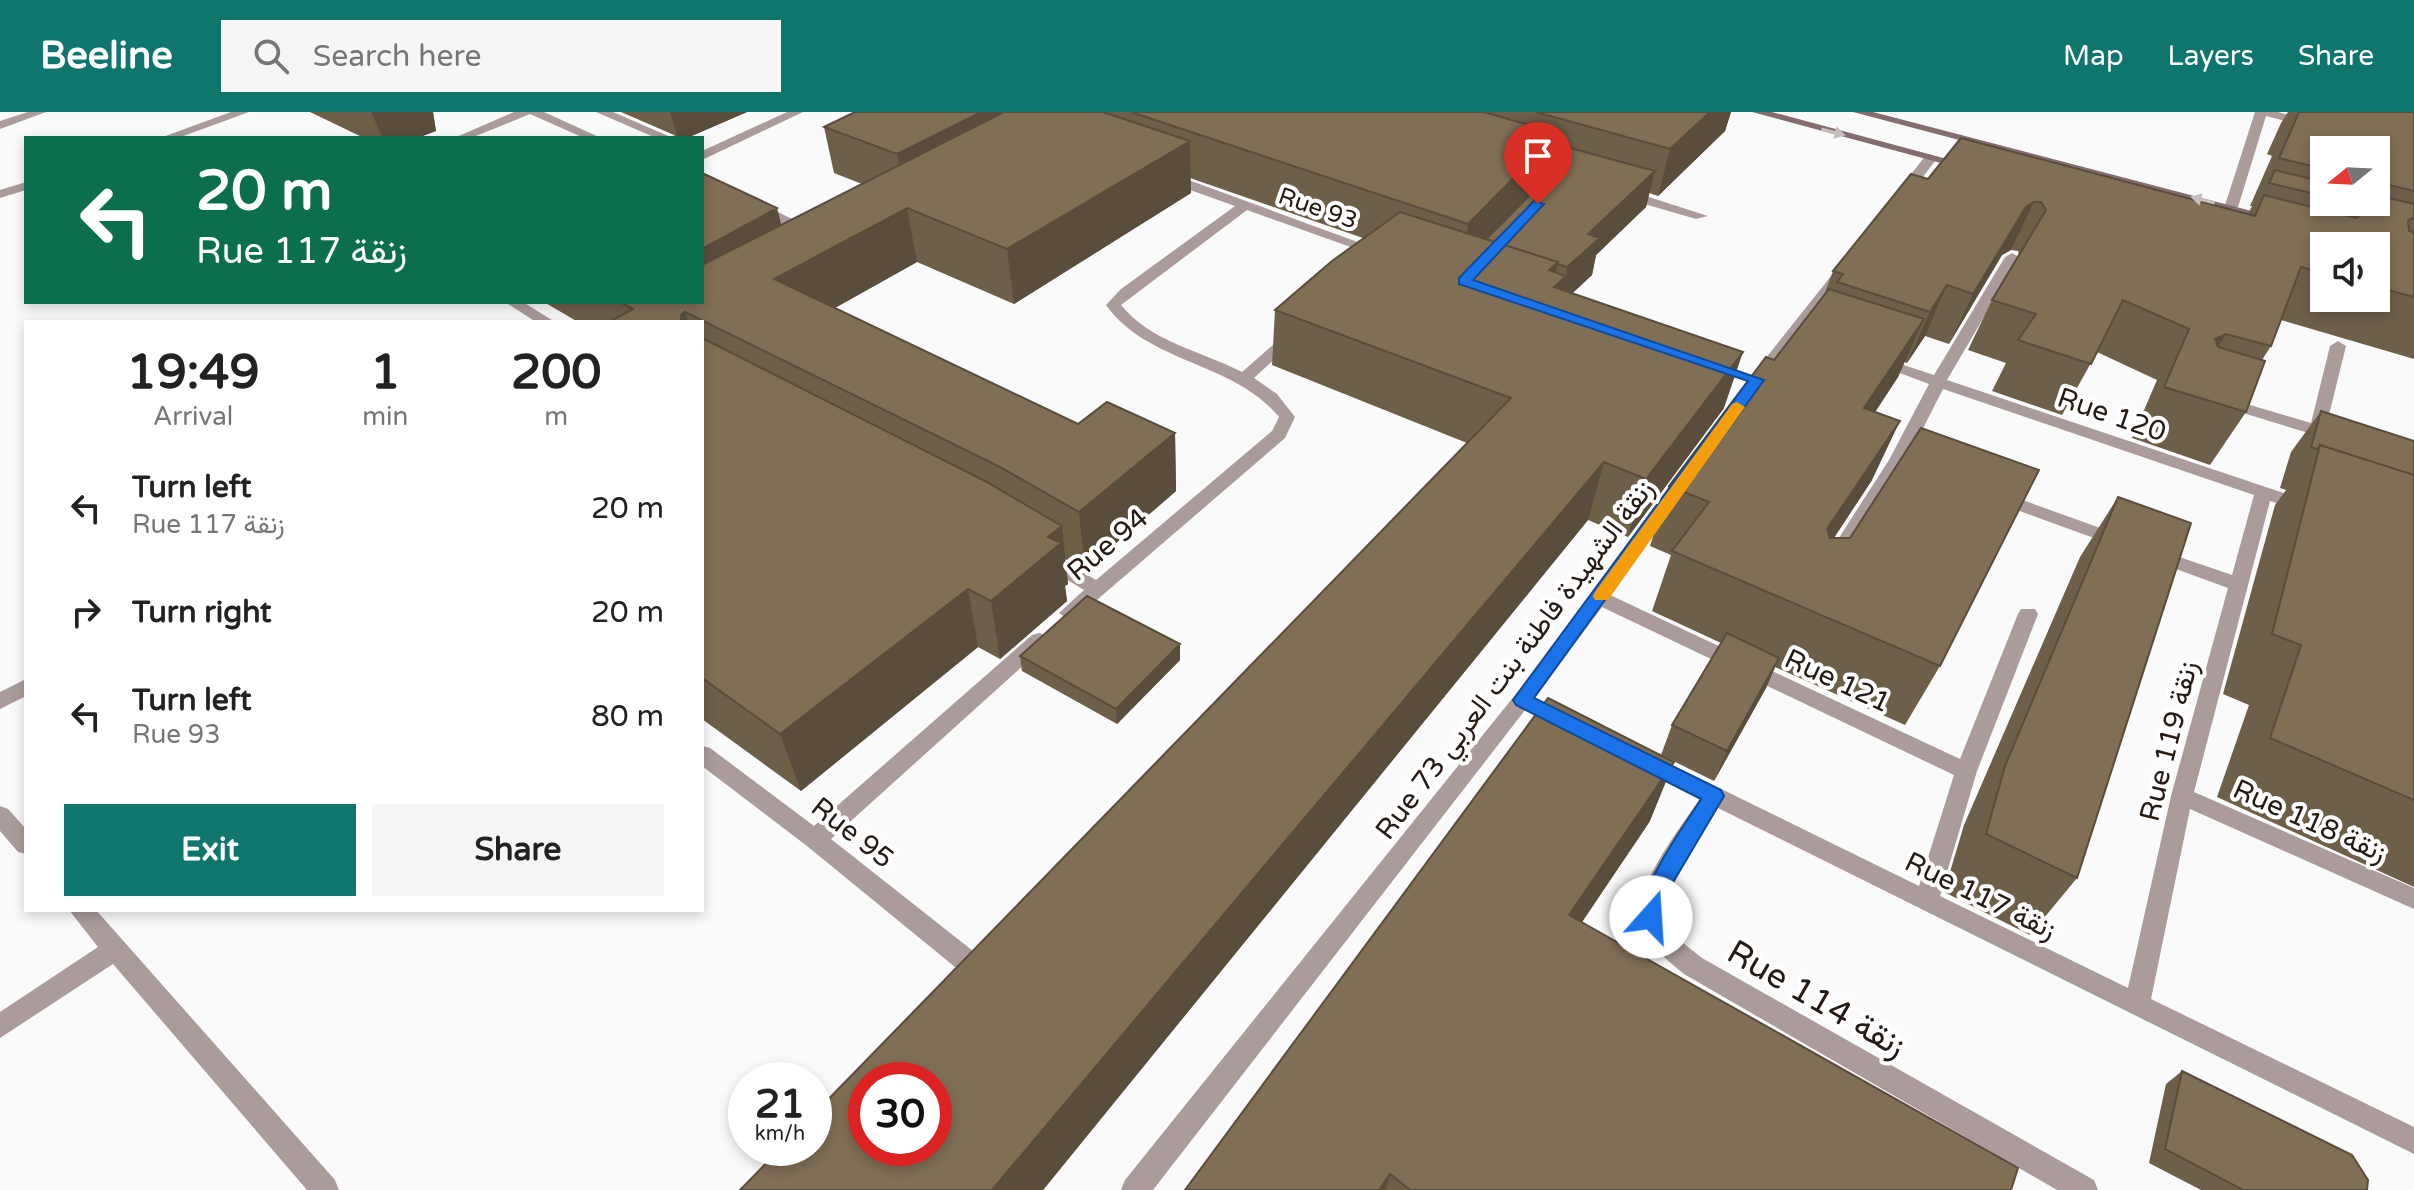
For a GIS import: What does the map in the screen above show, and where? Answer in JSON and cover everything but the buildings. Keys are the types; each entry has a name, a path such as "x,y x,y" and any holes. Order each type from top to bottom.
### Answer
{"street":[{"path":"0,125 40,112"},
{"path":"172,136 243,112"},
{"path":"465,136 525,112"},
{"path":"534,112 590,136"},
{"path":"602,112 662,136"},
{"path":"704,154 797,112"},
{"path":"1758,112 1790,116 1978,169"},
{"path":"1859,112 2288,222"},
{"path":"2208,229 2231,235 2230,207 2262,112 2324,126"},
{"path":"200,126 218,136"},
{"path":"1892,207 1932,157"},
{"name":"Rue 93","path":"1146,170 1385,261"},
{"path":"0,194 24,187"},
{"path":"1601,188 1701,216"},
{"path":"745,201 825,238"},
{"path":"1244,206 1126,292 1113,305 1120,319 1243,379 1311,319"},
{"path":"1749,382 1801,335 1853,257"},
{"path":"1822,578 1905,462 1938,382 2012,257"},
{"path":"516,304 544,320"},
{"path":"2317,430 2338,346"},
{"name":"Rue 120","path":"1866,357 2326,513"},
{"name":"Rue 94","path":"815,839 1097,589 1279,434 1287,417 1268,392 1243,379"},
{"path":"2206,397 2345,438"},
{"name":"Rue 73 زنقة الشهيدة فاطنة بنت العربي","path":"1135,1190 1522,700 1683,483"},
{"path":"1972,487 2239,585"},
{"name":"Rue 119 زنقة","path":"2137,1005 2182,796 2263,493"},
{"path":"1034,551 1097,589"},
{"name":"Rue 121","path":"1600,598 1966,771"},
{"path":"1926,902 1966,771 2028,614"},
{"path":"0,701 24,688"},
{"path":"1522,700 1550,714"},
{"name":"Rue 117 زنقة","path":"1632,755 2414,1141"},
{"name":"Rue 95","path":"704,756 815,839 964,959"},
{"name":"Rue 114 زنقة","path":"1714,796 1655,894 1651,917 1662,940 1693,966 2084,1190"},
{"name":"Rue 118 زنقة","path":"2182,796 2414,899"},
{"path":"0,815 24,843"},
{"path":"83,912 325,1190"},
{"path":"0,1026 115,949"}],"slow traffic":[{"path":"1601,596 1737,407"}],"route":[{"path":"1538,204 1464,281 1757,380 1600,598 1522,700 1714,796 1655,894 1651,917"}]}
